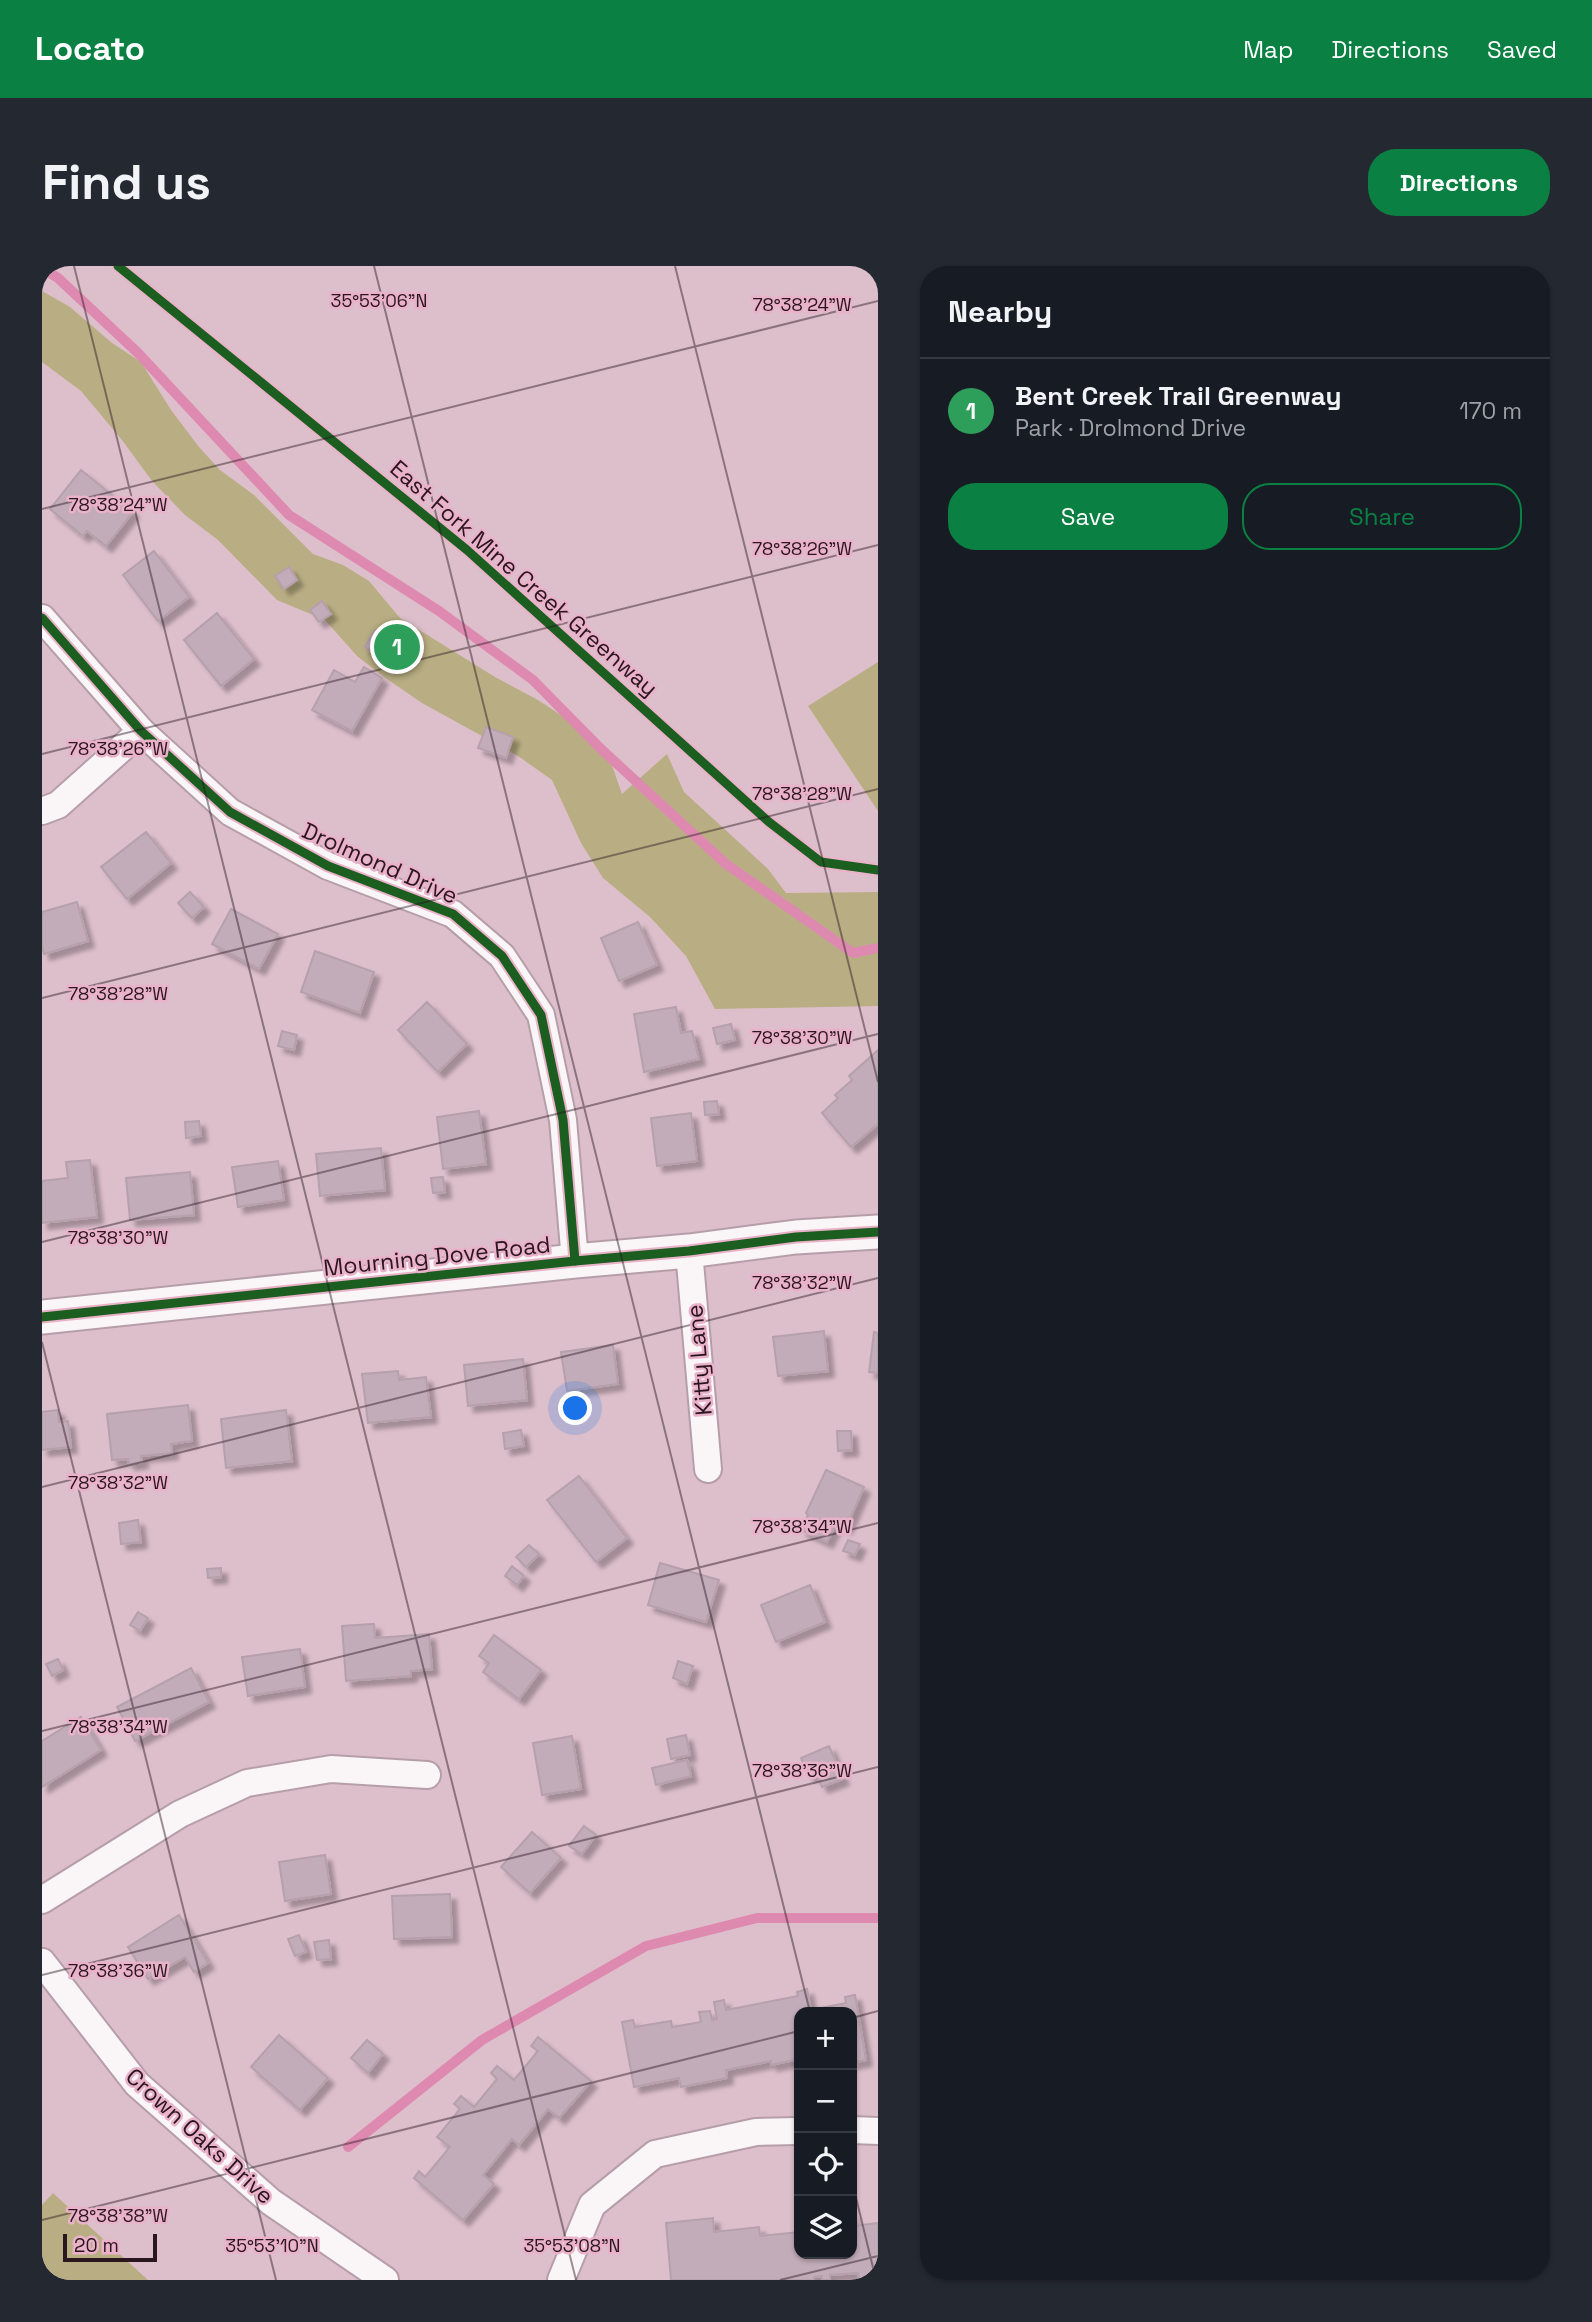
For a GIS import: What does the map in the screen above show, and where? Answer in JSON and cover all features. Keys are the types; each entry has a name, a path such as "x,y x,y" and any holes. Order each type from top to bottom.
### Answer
{"street":[{"name":"Drolmond Drive","path":"42,618 141,731 230,812 328,866 453,914 502,956 541,1015 563,1120 575,1261"},
{"path":"42,811 58,805 141,731"},
{"name":"Mourning Dove Road","path":"42,1317 689,1251 796,1237 878,1232"},
{"name":"Kitty Lane","path":"689,1251 708,1469"},
{"path":"42,1900 180,1814 247,1783 331,1769 427,1775"},
{"name":"Crown Oaks Drive","path":"42,1962 137,2084 271,2202 385,2280"},
{"path":"857,2130 878,2131"},
{"path":"561,2280 592,2205 655,2154 756,2132 794,2132"}],"shaded area":[{"path":"42,291 70,307 112,343 141,362 171,410 199,447 220,470 254,495 313,554 343,565 369,581 400,618 495,677 538,700 573,723 607,751 622,794 667,754 684,792 768,869 786,893 878,892 878,1006 715,1009 686,956 650,917 603,878 581,843 552,780 518,756 422,703 384,677 357,656 325,620 277,600 218,540 185,515 152,481 81,391 42,362"},
{"path":"878,662 878,811 808,706"},
{"path":"53,2193 148,2280 42,2280 42,2205"}],"building":[{"path":"81,470 133,512 106,546 87,531 83,536 50,509"},
{"path":"154,551 189,597 158,621 123,575"},
{"path":"289,567 297,580 284,589 275,576"},
{"path":"322,601 331,614 319,622 310,610"},
{"path":"217,613 254,659 221,686 184,640"},
{"path":"374,631 389,640 379,657 365,647"},
{"path":"364,667 382,678 352,731 312,710 334,670 355,682"},
{"path":"486,727 513,737 506,758 478,748"},
{"path":"146,832 171,863 127,899 101,867"},
{"path":"190,892 204,907 192,918 178,903"},
{"path":"77,902 88,941 44,954 42,912"},
{"path":"231,909 278,934 259,969 212,944"},
{"path":"638,922 657,965 619,981 601,938"},
{"path":"315,951 374,972 360,1013 301,992"},
{"path":"427,1002 467,1044 438,1072 398,1030"},
{"path":"676,1007 681,1033 692,1031 699,1059 644,1072 634,1014"},
{"path":"731,1024 735,1040 717,1044 713,1028"},
{"path":"282,1031 297,1035 294,1050 278,1046"},
{"path":"878,1050 878,1124 851,1147 822,1113 838,1098 835,1095 852,1080 849,1076"},
{"path":"717,1101 719,1114 705,1115 704,1102"},
{"path":"479,1111 486,1164 443,1169 437,1117"},
{"path":"691,1113 697,1161 657,1166 651,1118"},
{"path":"199,1121 201,1136 186,1138 185,1122"},
{"path":"381,1148 385,1190 320,1196 316,1154"},
{"path":"90,1160 97,1217 42,1223 42,1181 68,1178 66,1162"},
{"path":"278,1161 284,1200 238,1207 232,1167"},
{"path":"190,1172 194,1215 130,1220 126,1178"},
{"path":"443,1177 445,1192 433,1193 431,1178"},
{"path":"824,1331 828,1371 778,1376 773,1337"},
{"path":"874,1332 878,1333 878,1373 869,1372"},
{"path":"613,1345 618,1384 567,1391 561,1352"},
{"path":"523,1359 527,1400 468,1406 464,1365"},
{"path":"398,1371 399,1380 426,1377 431,1417 368,1423 362,1374"},
{"path":"188,1405 192,1441 171,1444 172,1453 141,1456 142,1462 129,1464 128,1459 112,1460 107,1414"},
{"path":"58,1410 59,1422 68,1421 71,1447 42,1450 42,1412"},
{"path":"286,1410 292,1461 226,1468 221,1419"},
{"path":"521,1430 524,1446 505,1449 503,1433"},
{"path":"837,1431 851,1431 852,1450 838,1451"},
{"path":"826,1470 864,1487 846,1528 836,1524 827,1542 801,1530"},
{"path":"579,1476 627,1538 596,1562 547,1500"},
{"path":"138,1520 141,1542 121,1544 119,1523"},
{"path":"848,1540 860,1544 855,1555 843,1551"},
{"path":"529,1545 539,1554 526,1567 516,1557"},
{"path":"660,1563 719,1580 706,1622 648,1605"},
{"path":"512,1566 524,1576 517,1585 505,1576"},
{"path":"221,1568 221,1577 208,1578 207,1569"},
{"path":"810,1585 825,1622 776,1642 761,1605"},
{"path":"138,1612 148,1618 140,1631 130,1625"},
{"path":"374,1624 375,1638 429,1634 432,1669 411,1671 411,1676 346,1681 342,1626"},
{"path":"494,1635 541,1670 519,1699 483,1672 489,1663 479,1656"},
{"path":"300,1649 305,1687 248,1696 242,1657"},
{"path":"58,1659 63,1670 52,1676 46,1664"},
{"path":"678,1661 693,1666 687,1684 673,1678"},
{"path":"191,1668 209,1702 135,1741 117,1707"},
{"path":"81,1717 101,1750 42,1787 42,1741"},
{"path":"686,1735 690,1755 671,1759 667,1739"},
{"path":"572,1736 581,1789 542,1795 533,1743"},
{"path":"829,1746 843,1779 822,1787 816,1773 809,1776 801,1758"},
{"path":"687,1760 691,1776 656,1785 652,1768"},
{"path":"584,1826 596,1835 582,1854 569,1846"},
{"path":"532,1832 561,1858 530,1893 501,1867"},
{"path":"325,1855 331,1894 285,1901 279,1862"},
{"path":"450,1894 452,1937 394,1939 392,1896"},
{"path":"179,1915 208,1963 194,1972 185,1957 148,1979 128,1947"},
{"path":"299,1935 306,1952 295,1956 288,1939"},
{"path":"329,1940 331,1959 317,1960 314,1942"},
{"path":"807,1989 810,2007 794,2007 794,2060 771,2065 771,2061 726,2070 727,2078 681,2087 679,2078 634,2087 622,2022 633,2020 635,2027 671,2021 672,2027 701,2022 699,2012 710,2011 712,2020 717,2019 714,2002 724,2000 726,2010 798,1996 797,1992"},
{"path":"855,1995 866,2060 857,2062 857,2007 826,2007 846,2003 845,1997"},
{"path":"279,2035 328,2078 300,2110 251,2067"},
{"path":"538,2037 591,2081 559,2118 548,2109 519,2145 512,2139 483,2175 494,2184 463,2220 414,2178 419,2171 425,2177 450,2147 437,2137 460,2109 454,2104 461,2096 474,2107 497,2079 491,2073 497,2066 514,2080 538,2051 531,2046"},
{"path":"367,2040 383,2054 368,2073 351,2058"},
{"path":"713,2218 714,2232 759,2227 760,2236 794,2233 794,2259 857,2259 857,2226 878,2223 878,2280 859,2280 858,2273 830,2275 830,2280 822,2280 822,2276 814,2277 814,2280 671,2280 666,2223"}],"waterway":[{"path":"42,268 58,278 138,353 289,515 439,611 533,680 601,749 726,864 853,953 878,948"},
{"path":"348,2147 482,2040 646,1946 757,1918 878,1918"}],"cycle path":[{"name":"East Fork Mine Creek Greenway","path":"118,266 467,550 769,822 821,862 878,870"},
{"path":"42,618 141,731 230,812 328,866 453,914 502,956 541,1015 563,1120 575,1261"},
{"path":"42,1317 689,1251 796,1237 878,1232"}],"place":[{"name":"Bent Creek Trail Greenway","path":"397,647"}]}
